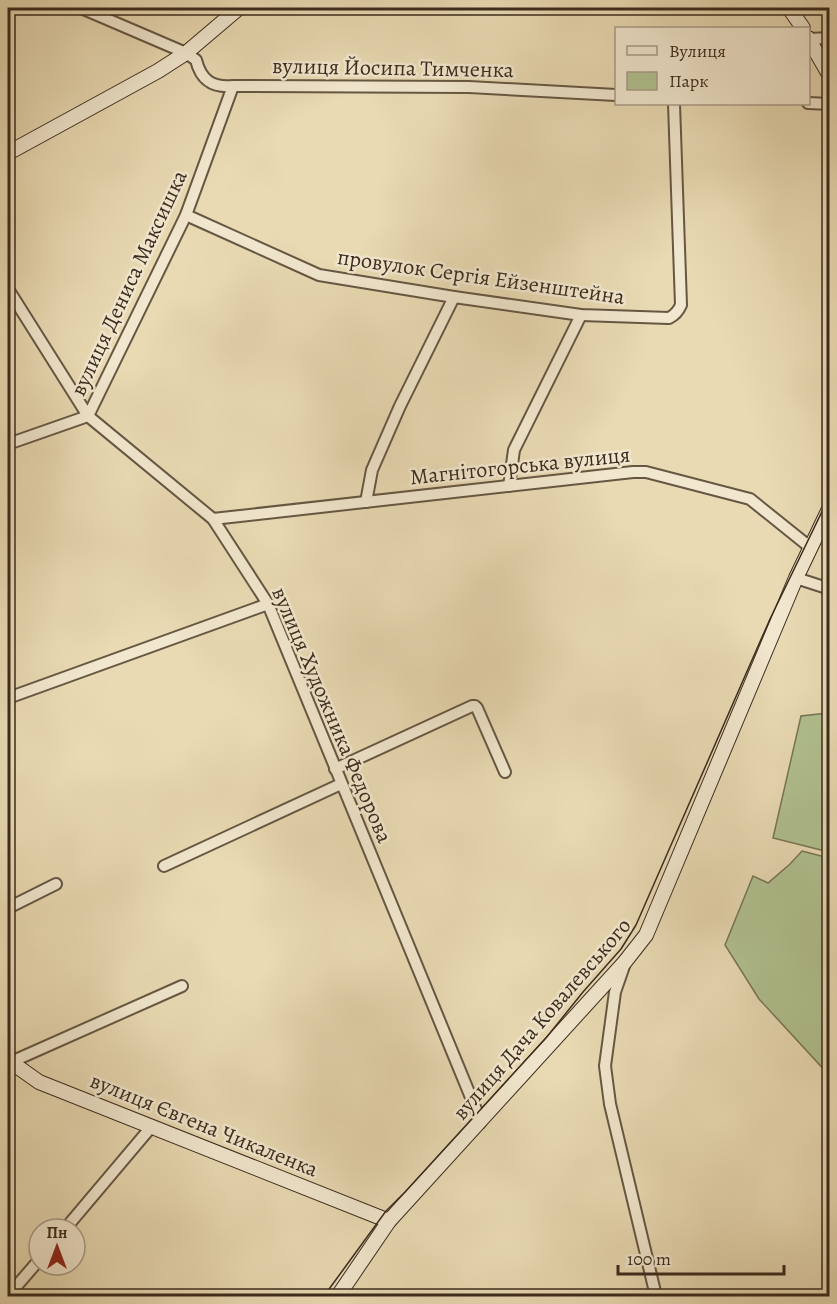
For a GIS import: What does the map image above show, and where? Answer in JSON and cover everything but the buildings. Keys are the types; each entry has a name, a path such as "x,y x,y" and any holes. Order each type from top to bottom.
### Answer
{"street":[{"path":"81,8 186,53"},
{"path":"8,153 158,71 186,53 239,8"},
{"path":"789,8 802,27"},
{"path":"810,39 830,38"},
{"path":"810,41 830,76"},
{"name":"вулиця Йосипа Тимченка","path":"186,53 196,60 198,68 208,81 225,87 469,87 615,95"},
{"name":"вулиця Дениса Максишка","path":"8,444 88,417 186,215 233,86"},
{"path":"810,103 830,104"},
{"name":"провулок Сергія Ейзенштейна","path":"186,215 319,275 581,315 669,318 679,311 681,305 674,105"},
{"name":"вулиця Художника Федорова","path":"8,289 88,417 213,519 268,604 480,1123"},
{"path":"366,502 372,470 400,406 454,297"},
{"path":"509,486 514,450 581,315"},
{"name":"Магнітогорська вулиця","path":"213,519 646,472 750,499 811,548"},
{"name":"вулиця Дача Ковалевського","path":"338,1296 389,1221 624,963 646,935 796,578 830,507"},
{"path":"796,578 830,589"},
{"path":"8,698 268,604"},
{"path":"335,769 475,706 505,772"},
{"path":"164,866 341,784"},
{"path":"8,908 56,884"},
{"path":"624,963 615,992 605,1066 610,1104 656,1296"},
{"path":"9,1061 182,986"},
{"name":"вулиця Євгена Чикаленка","path":"9,1061 39,1082 389,1221"},
{"path":"75,1217 152,1126"},
{"path":"8,1296 27,1274"}],"green space":[{"path":"829,710 829,852 773,838 801,716 828,713"},
{"path":"802,851 829,858 829,1075 759,999 725,945 753,876 768,883"}],"tram line":[{"path":"324,1296 386,1211 546,1038 621,949 636,925 770,619 830,495"}]}
